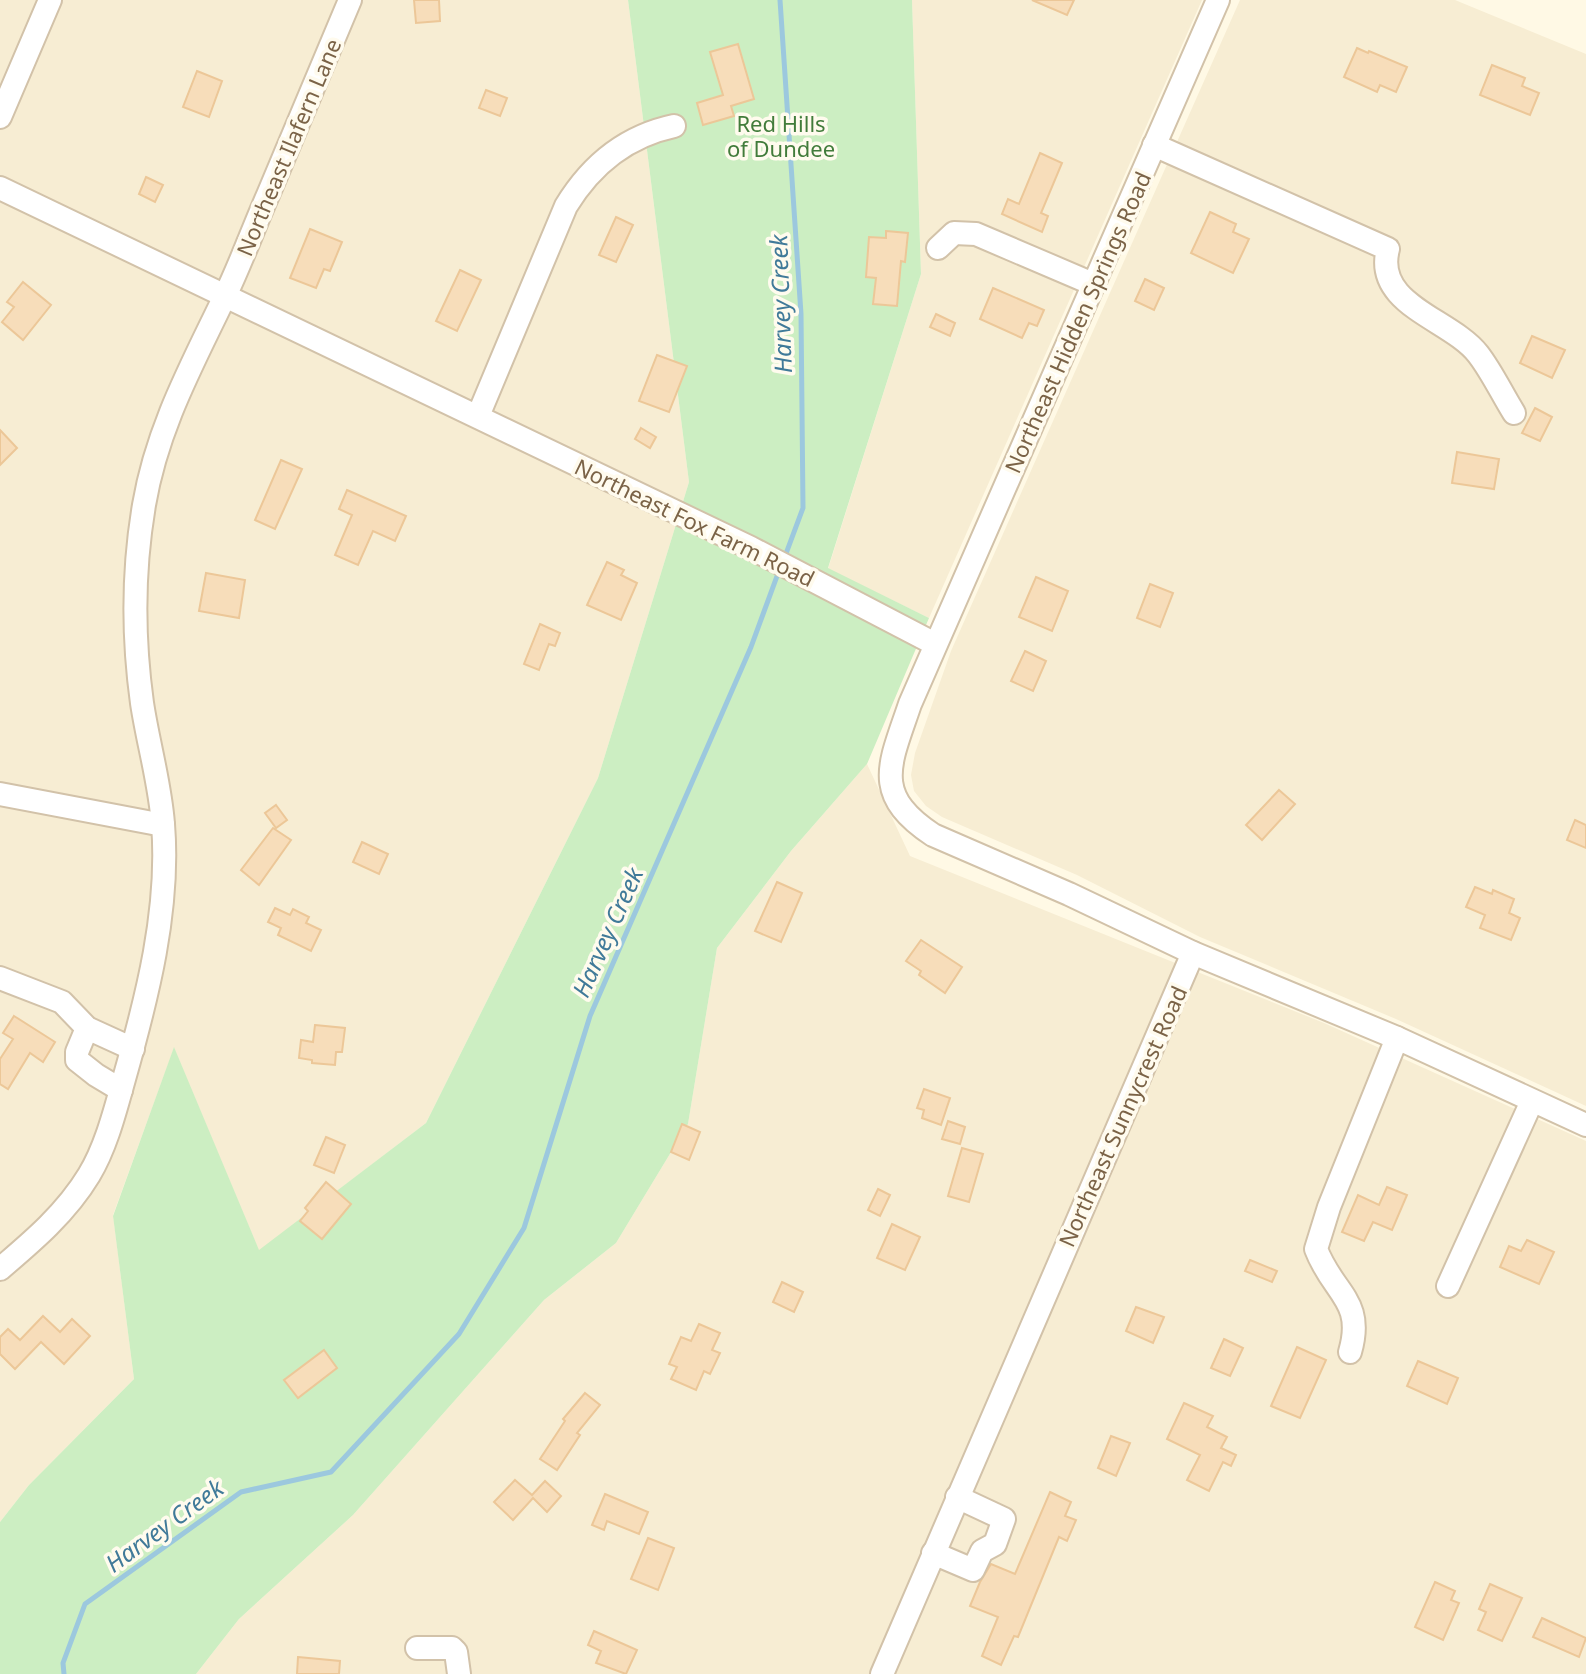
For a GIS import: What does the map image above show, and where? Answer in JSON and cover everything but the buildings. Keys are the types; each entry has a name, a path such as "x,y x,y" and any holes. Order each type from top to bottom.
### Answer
{"street":[{"path":"0,117 50,0"},
{"name":"Northeast Ilafern Lane","path":"0,1269 41,1234 90,1173 112,1120 133,1049 152,968 163,871 163,825 135,641 137,567 143,512 172,407 226,295 350,0"},
{"name":"Northeast Hidden Springs Road","path":"935,644 1218,0"},
{"path":"478,416 566,206 580,184 611,154 633,140 654,130 674,126"},
{"path":"1154,145 1388,249 1385,272 1389,282 1410,304 1462,338 1478,354 1514,413"},
{"name":"Northeast Fox Farm Road","path":"0,188 751,548 935,644"},
{"path":"938,248 954,233 976,234 1093,284"},
{"path":"935,644 895,748 890,775 894,798 902,811 933,835 1069,894 1193,953 1397,1038 1586,1125"},
{"path":"0,794 163,825"},
{"name":"Northeast Sunnycrest Road","path":"882,1674 1193,953"},
{"path":"0,978 62,1002 87,1028 133,1049"},
{"path":"87,1028 77,1060 121,1090"},
{"path":"1350,1352 1356,1333 1352,1308 1332,1282 1316,1249 1329,1207 1397,1038"},
{"path":"1448,1286 1532,1101"},
{"path":"933,1553 973,1570 982,1551 995,1544 1004,1519 957,1497"},
{"path":"417,1648 452,1648 456,1652 459,1674"}],"shaded area":[{"path":"0,0 628,0 689,482 598,778 426,1123 259,1251 174,1048 113,1215 134,1379 29,1485 0,1522"},
{"path":"912,0 1202,0 929,618 828,569 921,274"},
{"path":"1240,0 1455,0 1586,54 1586,1106 1396,1019 1200,937 1077,875 942,817 926,806 914,791 911,775 915,753 951,651"},
{"path":"867,764 910,856 1324,1023 1586,1141 1586,1674 196,1674 239,1619 353,1515 544,1300 616,1243 688,1124 717,948 791,851"}],"green space":[{"name":"Red Hills of Dundee","path":"628,0 912,0 921,274 828,568 929,618 867,764 791,851 717,948 688,1124 616,1243 544,1300 353,1515 239,1619 196,1674 0,1674 0,1522 29,1485 134,1379 113,1216 174,1047 259,1250 426,1123 598,778 689,482"}],"waterway":[{"name":"Harvey Creek","path":"780,0 801,314 803,508 784,559"},
{"name":"Harvey Creek","path":"64,1674 63,1663 85,1604 241,1492 331,1472 459,1334 524,1228 590,1016 751,647 780,568"}]}
